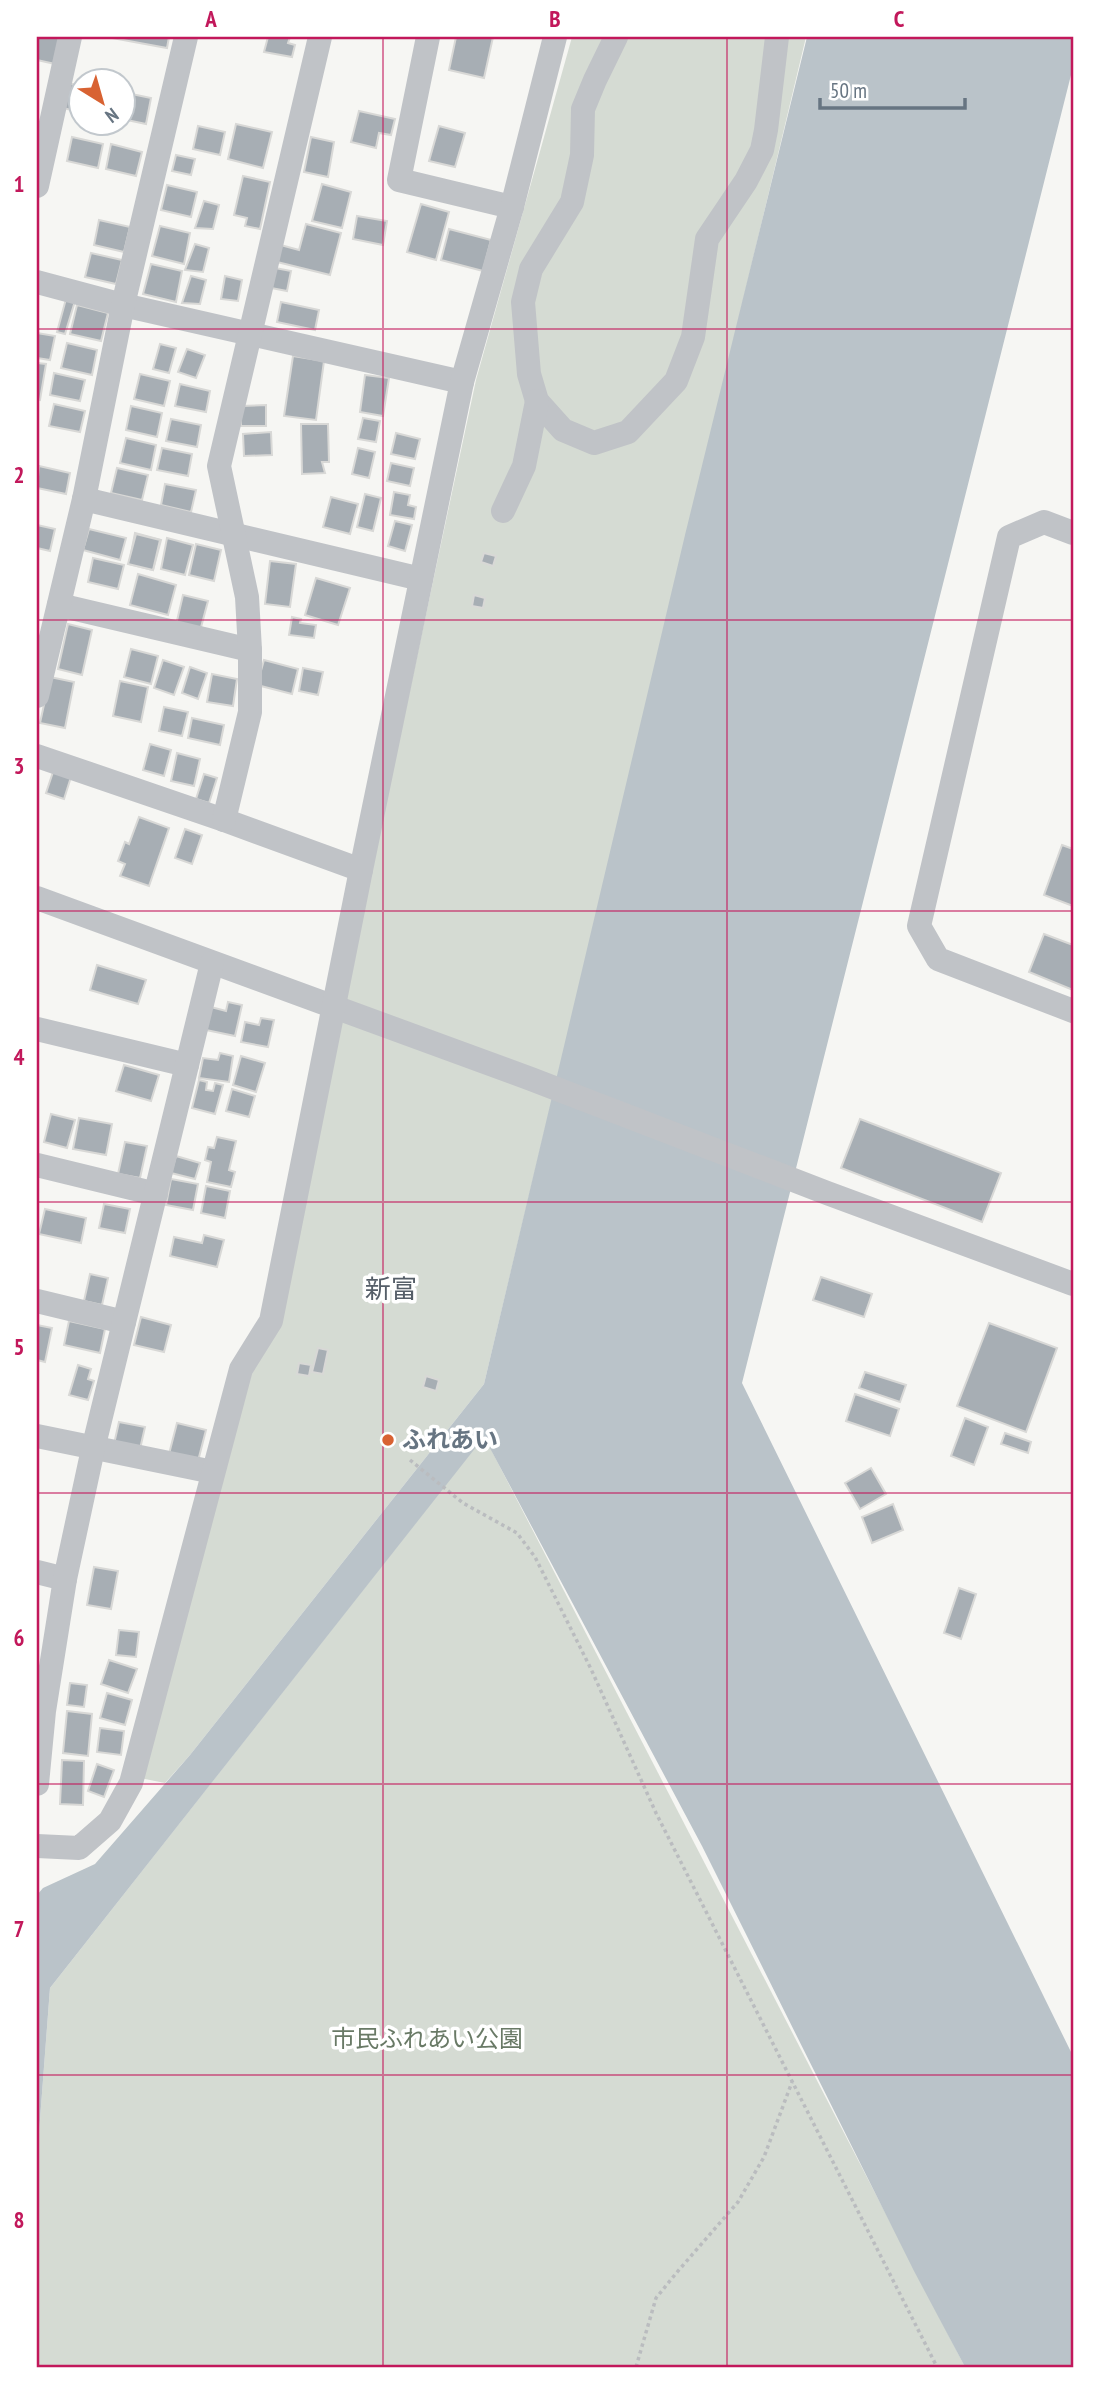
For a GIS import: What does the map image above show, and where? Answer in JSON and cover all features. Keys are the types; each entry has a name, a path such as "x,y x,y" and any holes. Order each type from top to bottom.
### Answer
{"street":[{"path":"37,186 70,37"},
{"path":"37,696 84,499 123,305 186,37"},
{"path":"224,820 250,712 250,650 247,597 219,466 320,37"},
{"path":"428,37 399,180 512,208"},
{"path":"37,1846 79,1848 110,1821 131,1783 241,1369 271,1321 360,870 462,382 512,208 555,37"},
{"path":"616,37 594,79 583,109 582,155 572,202 531,269 523,302 529,374 537,401 563,430 593,443 628,432 676,381 693,337 707,239 746,181 762,150 777,37"},
{"path":"37,282 123,305 462,382"},
{"path":"503,511 524,466 537,401"},
{"path":"84,499 421,579"},
{"path":"1073,533 1044,522 1009,537 919,926 938,959 1073,1011"},
{"path":"59,606 250,650"},
{"path":"37,756 360,870"},
{"path":"37,898 531,1079 1073,1284"},
{"path":"37,1784 40,1710 65,1579 93,1449 212,963"},
{"path":"37,1029 187,1065"},
{"path":"37,1165 156,1194"},
{"path":"37,1301 124,1322"},
{"path":"37,1436 213,1472"},
{"path":"37,1572 65,1579"}],"path":[{"path":"410,1460 463,1503 516,1533 535,1558 591,1669 656,1813 937,2367"},
{"path":"636,2367 656,2298 738,2203 764,2157 792,2082"}],"green space":[{"path":"572,37 806,37 484,1384 190,1755 165,1783 140,1778 247,1371 275,1322 476,380"},
{"name":"市民ふれあい公園","path":"484,1436 965,2367 37,2367 37,2159 50,1988"}],"shaded area":[{"path":"807,37 1073,37 1073,67 742,1383 1073,2056 1073,2367 965,2367 914,2271 702,1846 484,1437 50,1988 37,2159 37,1895 43,1888 95,1864 190,1755 484,1384 685,535"}],"building":[{"path":"37,37 61,37 55,64 37,60"},
{"path":"107,37 169,37 167,48"},
{"path":"268,37 290,37 288,43 295,45 292,57 264,52"},
{"path":"456,37 493,37 484,78 449,70"},
{"path":"136,95 151,98 146,124 136,122"},
{"path":"359,111 395,119 391,135 379,133 376,148 351,142"},
{"path":"236,124 272,132 263,168 228,159"},
{"path":"198,126 225,132 220,155 193,149"},
{"path":"439,126 465,133 455,167 429,161"},
{"path":"72,137 103,144 98,168 67,161"},
{"path":"311,137 334,142 328,177 304,172"},
{"path":"111,144 142,152 136,176 106,169"},
{"path":"176,155 195,159 191,175 172,171"},
{"path":"243,176 270,182 260,229 245,226 247,218 234,215"},
{"path":"322,184 351,192 342,228 312,221"},
{"path":"167,185 197,192 191,217 161,210"},
{"path":"204,201 219,205 213,229 195,228"},
{"path":"421,204 449,212 436,260 407,252"},
{"path":"357,216 387,221 383,245 353,239"},
{"path":"99,220 130,227 124,252 94,245"},
{"path":"306,224 341,233 330,275 273,261 277,244 299,250"},
{"path":"160,226 190,233 184,264 152,256"},
{"path":"449,229 491,240 483,271 441,260"},
{"path":"195,244 209,248 203,272 185,270"},
{"path":"91,253 122,260 116,284 85,277"},
{"path":"151,264 182,271 176,302 143,294"},
{"path":"270,267 291,271 287,291 266,287"},
{"path":"191,276 206,280 200,304 182,303"},
{"path":"225,276 242,280 238,301 221,299"},
{"path":"66,299 75,301 65,334 57,332"},
{"path":"281,302 319,310 315,330 277,322"},
{"path":"77,305 108,313 101,341 70,334"},
{"path":"37,333 55,336 50,360 37,358"},
{"path":"67,343 97,350 92,375 61,368"},
{"path":"160,344 176,348 169,373 153,369"},
{"path":"187,349 205,355 196,378 178,372"},
{"path":"293,356 324,361 316,420 284,416"},
{"path":"37,363 46,364 40,400 37,399"},
{"path":"54,373 85,380 80,401 50,395"},
{"path":"140,374 170,381 164,406 134,399"},
{"path":"365,375 389,378 383,416 360,412"},
{"path":"180,384 210,391 206,412 175,406"},
{"path":"54,404 85,411 80,432 49,426"},
{"path":"266,405 266,426 241,426 240,406"},
{"path":"131,406 162,413 157,437 126,430"},
{"path":"363,418 380,421 376,442 358,439"},
{"path":"171,419 201,425 197,447 166,441"},
{"path":"301,424 328,424 329,462 322,462 325,473 302,474"},
{"path":"271,432 272,455 244,456 243,434"},
{"path":"396,433 420,439 415,459 391,454"},
{"path":"126,438 156,445 151,470 120,463"},
{"path":"162,448 192,454 188,476 157,470"},
{"path":"358,448 375,452 369,478 352,474"},
{"path":"391,463 414,468 410,486 387,481"},
{"path":"39,466 70,473 66,494 37,488"},
{"path":"117,468 148,475 142,500 111,493"},
{"path":"165,484 196,490 191,512 161,505"},
{"path":"394,492 410,495 408,505 416,507 414,519 390,515"},
{"path":"365,494 381,498 373,531 357,527"},
{"path":"331,497 358,504 350,534 323,527"},
{"path":"395,521 412,525 405,551 388,546"},
{"path":"37,525 55,529 50,551 37,548"},
{"path":"89,529 126,538 120,560 83,550"},
{"path":"135,533 161,540 153,570 129,564"},
{"path":"136,534 160,540 153,570 128,564"},
{"path":"167,538 193,545 185,575 161,569"},
{"path":"196,544 221,550 214,581 189,575"},
{"path":"484,553 496,556 493,566 481,562"},
{"path":"93,558 124,565 118,589 88,582"},
{"path":"270,561 296,564 290,607 265,604"},
{"path":"138,574 176,585 168,615 130,605"},
{"path":"316,578 350,588 338,625 305,615"},
{"path":"183,595 208,601 200,631 176,625"},
{"path":"474,595 485,598 483,608 472,606"},
{"path":"292,617 301,619 300,623 316,625 314,638 289,635"},
{"path":"68,624 92,630 82,675 58,669"},
{"path":"131,649 158,656 151,684 124,677"},
{"path":"163,660 184,667 174,695 154,688"},
{"path":"264,660 298,669 292,694 257,685"},
{"path":"190,667 207,673 198,699 182,693"},
{"path":"303,668 323,672 318,695 299,691"},
{"path":"212,674 237,679 233,706 207,702"},
{"path":"50,677 74,682 65,728 40,723"},
{"path":"120,681 148,687 141,722 113,716"},
{"path":"164,707 188,712 182,736 159,731"},
{"path":"192,718 224,725 220,745 188,738"},
{"path":"150,744 171,750 164,776 143,770"},
{"path":"177,753 200,759 194,786 171,781"},
{"path":"53,772 71,777 64,799 46,793"},
{"path":"204,774 217,778 209,803 196,799"},
{"path":"139,817 169,828 149,886 120,876 125,864 118,861 125,842 129,844"},
{"path":"185,829 202,835 192,864 175,858"},
{"path":"1062,845 1073,849 1073,906 1044,895"},
{"path":"1044,934 1073,945 1073,990 1029,972"},
{"path":"97,965 146,980 138,1004 90,990"},
{"path":"228,1002 242,1005 235,1036 206,1030 211,1007 226,1011"},
{"path":"261,1018 274,1020 268,1047 241,1042 245,1022 259,1025"},
{"path":"220,1053 233,1056 229,1082 199,1078 203,1058 218,1060"},
{"path":"241,1056 265,1063 256,1092 233,1085"},
{"path":"124,1065 159,1075 151,1101 116,1091"},
{"path":"199,1080 207,1082 206,1090 213,1091 215,1083 223,1085 215,1114 192,1108"},
{"path":"232,1089 255,1096 249,1117 226,1111"},
{"path":"51,1114 75,1120 67,1148 44,1142"},
{"path":"79,1118 112,1124 106,1155 73,1149"},
{"path":"860,1119 1001,1173 982,1222 841,1168"},
{"path":"217,1137 236,1141 229,1170 235,1172 231,1187 207,1182 211,1162 205,1160 208,1147 214,1148"},
{"path":"125,1142 147,1146 140,1178 118,1174"},
{"path":"176,1156 200,1163 195,1179 171,1173"},
{"path":"171,1179 198,1184 193,1210 166,1205"},
{"path":"206,1186 230,1191 225,1218 201,1213"},
{"path":"104,1204 130,1209 125,1233 99,1228"},
{"path":"45,1209 86,1218 81,1243 39,1234"},
{"path":"204,1235 224,1240 217,1267 170,1256 174,1237 202,1243"},
{"path":"90,1274 108,1278 102,1305 84,1301"},
{"path":"821,1277 872,1294 864,1317 813,1300"},
{"path":"141,1317 171,1325 164,1352 134,1345"},
{"path":"69,1321 105,1329 100,1353 64,1345"},
{"path":"989,1323 1057,1348 1026,1432 957,1406"},
{"path":"37,1325 52,1328 45,1362 37,1360"},
{"path":"318,1348 328,1350 323,1374 312,1372"},
{"path":"299,1363 311,1365 309,1376 297,1374"},
{"path":"78,1365 91,1369 88,1379 94,1381 88,1400 69,1395"},
{"path":"865,1372 906,1385 900,1402 859,1388"},
{"path":"426,1376 439,1380 436,1391 423,1387"},
{"path":"855,1394 899,1409 890,1436 846,1421"},
{"path":"965,1418 988,1427 974,1465 951,1456"},
{"path":"119,1422 145,1427 140,1449 114,1444"},
{"path":"177,1423 206,1430 198,1461 169,1454"},
{"path":"1005,1433 1031,1442 1028,1453 1001,1444"},
{"path":"871,1468 886,1494 860,1509 845,1483"},
{"path":"893,1504 903,1530 872,1543 862,1517"},
{"path":"94,1567 118,1571 111,1609 87,1605"},
{"path":"959,1588 976,1594 961,1639 944,1633"},
{"path":"119,1630 139,1632 136,1657 116,1655"},
{"path":"109,1660 137,1669 128,1693 101,1684"},
{"path":"70,1683 87,1685 84,1707 67,1705"},
{"path":"107,1693 132,1700 125,1725 100,1718"},
{"path":"67,1711 92,1714 88,1756 63,1753"},
{"path":"100,1728 124,1731 121,1755 97,1752"},
{"path":"62,1760 84,1761 83,1805 60,1804"},
{"path":"97,1764 114,1770 104,1797 88,1791"}],"place":[{"name":"ふれあい","path":"388,1440"}],"district":[{"name":"新富","path":"391,1289"}]}
